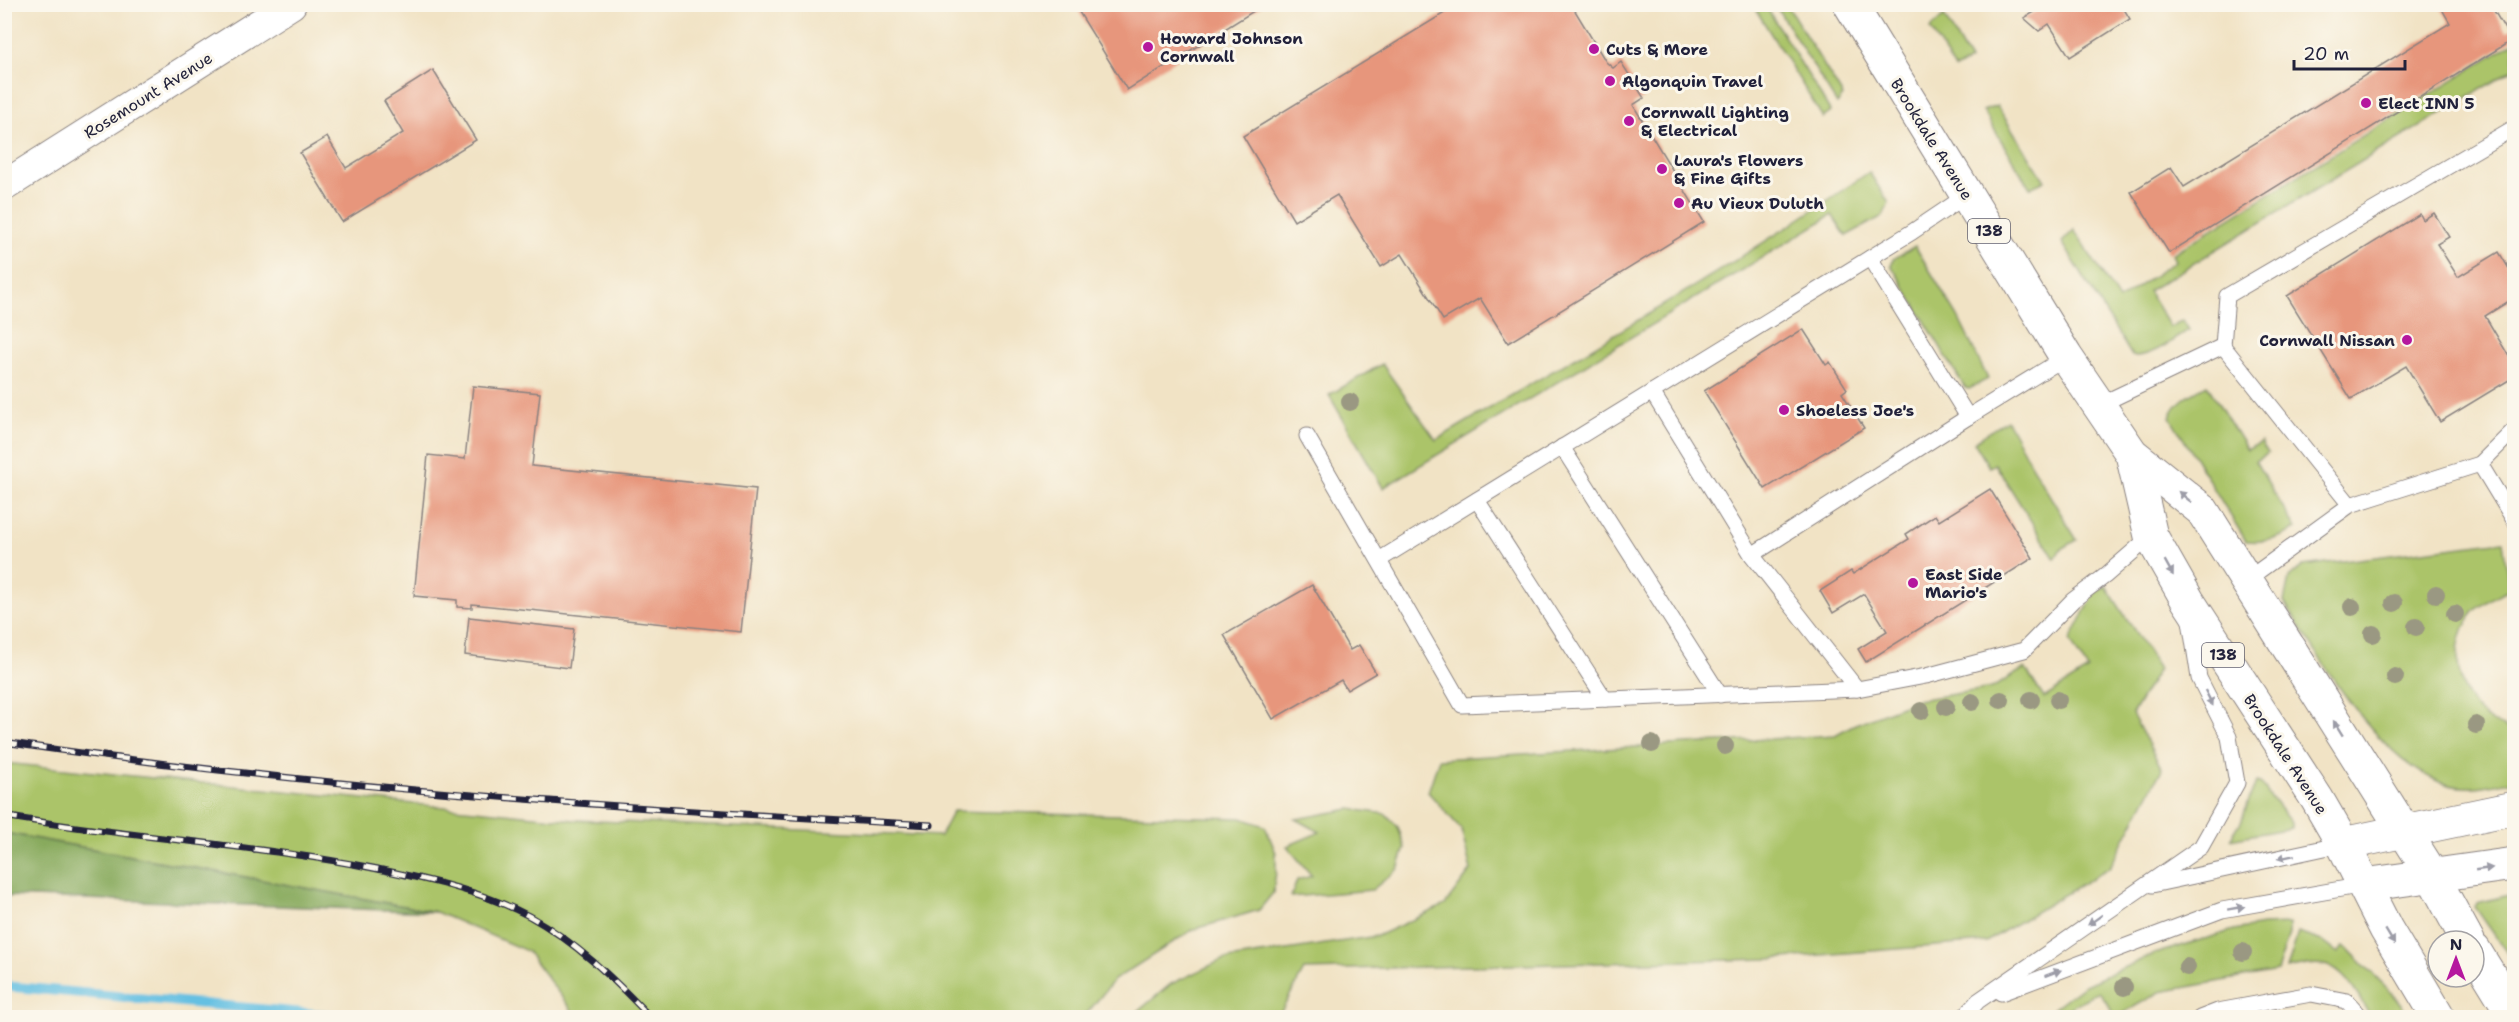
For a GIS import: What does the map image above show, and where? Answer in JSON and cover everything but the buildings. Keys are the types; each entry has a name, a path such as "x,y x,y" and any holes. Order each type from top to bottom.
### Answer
{"main road":[{"name":"Brookdale Avenue","path":"1850,4 2066,357 2132,454 2202,510 2432,875 2461,929"},
{"name":"Brookdale Avenue","path":"2132,454 2151,536 2188,601 2317,800 2343,844 2386,929 2439,1017"},
{"path":"2343,844 2514,808"},
{"path":"2364,885 2514,864"},
{"path":"2486,970 2514,1015"}],"street":[{"name":"Rosemount Avenue","path":"4,186 291,4"}],"lane":[{"path":"2350,505 2223,346 2227,296 2512,129 2514,133"},
{"path":"1379,560 1870,258 1967,195"},
{"path":"1870,258 1968,417"},
{"path":"2099,405 2223,346"},
{"path":"1752,555 2066,357"},
{"path":"1652,392 1752,555 1857,689"},
{"path":"2245,581 2350,505 2480,464 2514,430"},
{"path":"1307,436 1462,705 1857,689 1926,676 2025,650 2073,600 2151,536"},
{"path":"1562,447 1720,695"},
{"path":"2480,464 2514,520"},
{"path":"1477,500 1605,699"},
{"path":"1963,1017 1978,1001 2201,847 2236,783 2229,737 2199,678 2188,601"},
{"path":"2143,886 2343,844"},
{"path":"1978,1001 2222,910 2364,885"},
{"path":"2200,1017 2218,1011 2311,994 2347,1001 2362,1017"}],"green space":[{"path":"1753,5 1765,5 1831,112 1823,118"},
{"path":"1775,5 1787,5 1843,96 1837,104"},
{"path":"1944,16 1970,61 1955,69 1930,29"},
{"path":"2514,42 2514,69 2148,291 2170,327 2183,320 2189,330 2155,351 2132,356 2062,242 2074,230 2119,300 2175,261 2172,254"},
{"path":"1997,106 2045,181 2030,188 1983,111"},
{"path":"1869,172 1889,203 1883,216 1846,236 1832,215 1383,488 1329,395 1382,364 1436,440 1709,277"},
{"path":"1915,246 1958,317 1988,379 1969,389 1965,388 1891,265 1893,259"},
{"path":"2207,385 2247,450 2261,442 2268,453 2255,461 2296,529 2272,540 2246,541 2170,417 2180,402"},
{"path":"2007,420 2031,465 2077,540 2060,550 2055,559 1995,464 1989,467 1974,442"},
{"path":"2503,541 2509,589 2482,605 2466,624 2458,652 2458,666 2461,681 2475,707 2492,722 2514,731 2514,780 2480,786 2454,786 2421,772 2397,754 2374,732 2334,679 2284,602 2289,578 2303,566"},
{"path":"2106,586 2159,669 2132,714 2162,769 2110,867 1986,942 1770,959 1304,970 1278,1017 1130,1018 1171,984 1222,960 1377,936 1445,905 1471,870 1461,829 1428,792 1439,759 1835,735 1853,725 1917,700 1992,688 2025,668 2044,698 2088,670 2070,641 2095,592"},
{"path":"4,763 574,820 940,836 953,811 1241,818 1265,826 1276,853 1276,872 1273,893 1259,910 1192,930 1114,980 1084,1017 577,1017 527,951 436,912 5,833"},
{"path":"2256,782 2260,783 2291,823 2291,828 2230,839 2241,822"},
{"path":"1350,809 1386,814 1398,827 1405,848 1398,869 1372,890 1291,897 1297,880 1312,876 1287,846 1320,832 1296,819"},
{"path":"5,833 436,912 5,896"},
{"path":"2514,894 2514,959 2512,960 2475,907 2477,903"},
{"path":"2289,924 2289,934 2277,971 2160,992 2116,1017 2099,991 2054,1017 2042,1017 2083,986 2154,954 2234,930 2262,925"},
{"path":"2298,933 2322,941 2338,953 2344,946 2390,991 2410,1017 2371,1017 2346,979 2333,968 2311,964 2287,969"}],"waterway":[{"path":"4,986 358,1018"}],"railway":[{"path":"4,742 119,758 350,784 582,803 931,825"},
{"path":"4,816 331,860 455,887 511,907 563,937 609,975 651,1018"}],"place":[{"name":"Howard Johnson Cornwall","path":"1148,47"},
{"name":"Cuts & More","path":"1594,49"},
{"name":"Algonquin Travel","path":"1610,81"},
{"name":"Elect INN 5","path":"2366,103"},
{"name":"Cornwall Lighting & Electrical","path":"1629,121"},
{"name":"Laura's Flowers & Fine Gifts","path":"1662,169"},
{"name":"Au Vieux Duluth","path":"1679,203"},
{"name":"Cornwall Nissan","path":"2407,340"},
{"name":"Shoeless Joe's","path":"1784,410"},
{"name":"East Side Mario's","path":"1913,583"}]}
